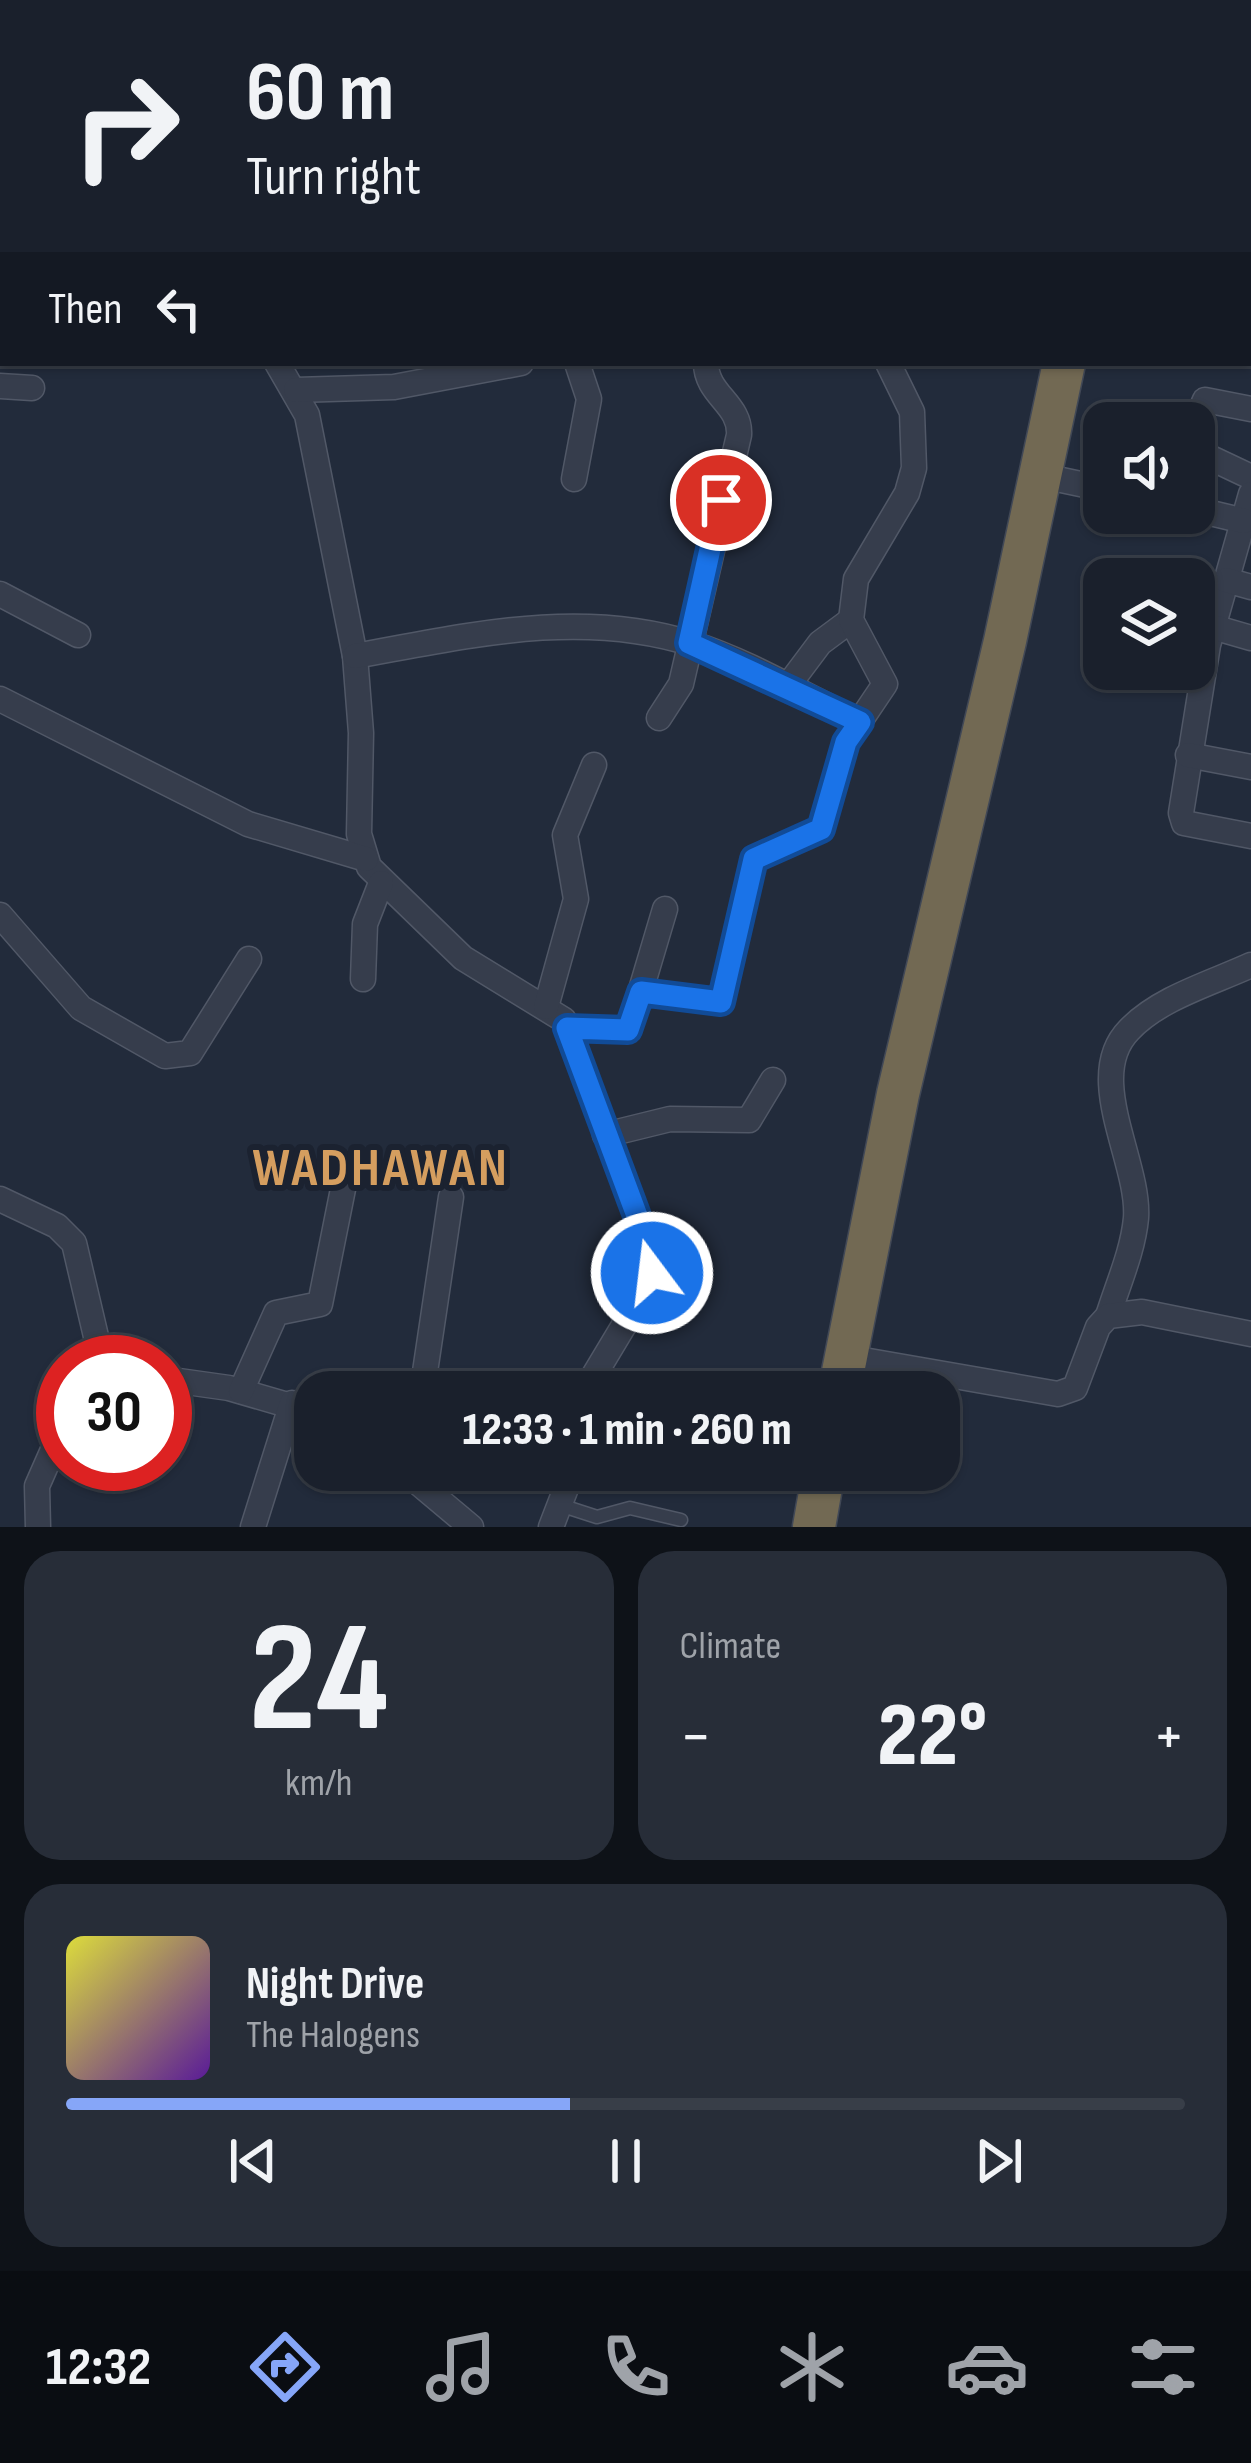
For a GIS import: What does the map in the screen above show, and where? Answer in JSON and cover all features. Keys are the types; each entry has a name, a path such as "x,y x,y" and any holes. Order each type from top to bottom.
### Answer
{"highway":[{"path":"844,1371 898,1094 1005,641 1063,366"},
{"path":"814,1527 820,1491"}],"street":[{"path":"279,366 307,415 355,656 361,734 359,833 366,859 382,884 464,958 546,1007 567,1028 652,1256 652,1273 596,1371"},
{"path":"296,389 394,387 504,366"},
{"path":"574,479 589,399 579,366"},
{"path":"659,718 681,684 739,435 736,414 710,387 706,366"},
{"path":"641,992 721,1002 754,859 821,829 846,742 885,684 851,620 856,579 907,493 914,468 912,412 889,366"},
{"path":"0,386 32,388"},
{"path":"1204,402 1251,409"},
{"path":"1215,460 1251,477"},
{"path":"1038,475 1083,485"},
{"path":"1215,624 1239,583 1251,494"},
{"path":"1215,514 1244,520"},
{"path":"0,594 78,635"},
{"path":"787,687 820,643 851,620"},
{"path":"355,656 508,629 574,624 689,643 860,722"},
{"path":"1215,628 1251,638"},
{"path":"1201,690 1181,819 1251,836"},
{"path":"0,699 248,824 366,859"},
{"path":"1189,755 1251,767"},
{"path":"546,1007 576,899 566,836 594,765"},
{"path":"363,979 365,924 382,884"},
{"path":"567,1028 628,1030 665,909"},
{"path":"0,915 81,1007 165,1057 190,1052 249,959"},
{"path":"960,1385 1058,1394 1075,1388 1098,1327 1108,1316 1136,1214 1112,1085 1115,1052 1126,1032 1149,1013 1251,965"},
{"path":"604,1135 670,1119 749,1120 773,1080"},
{"path":"241,1391 276,1313 320,1304 346,1174"},
{"path":"425,1371 451,1197"},
{"path":"0,1199 57,1226 74,1244 95,1335"},
{"path":"1108,1316 1142,1312 1251,1334"},
{"path":"192,1383 294,1406"},
{"path":"253,1527 294,1429"},
{"path":"38,1491 38,1527"},
{"path":"428,1491 471,1527"}],"lane":[{"path":"556,1516 597,1517 631,1508 681,1520"}],"district":[{"name":"WADHAWAN","path":"381,1168"}],"route":[{"path":"652,1273 652,1256 585,1087 567,1028 628,1030 641,992 721,1002 748,871 765,851 810,838 821,829 846,742 860,722 689,643 721,500"}]}
